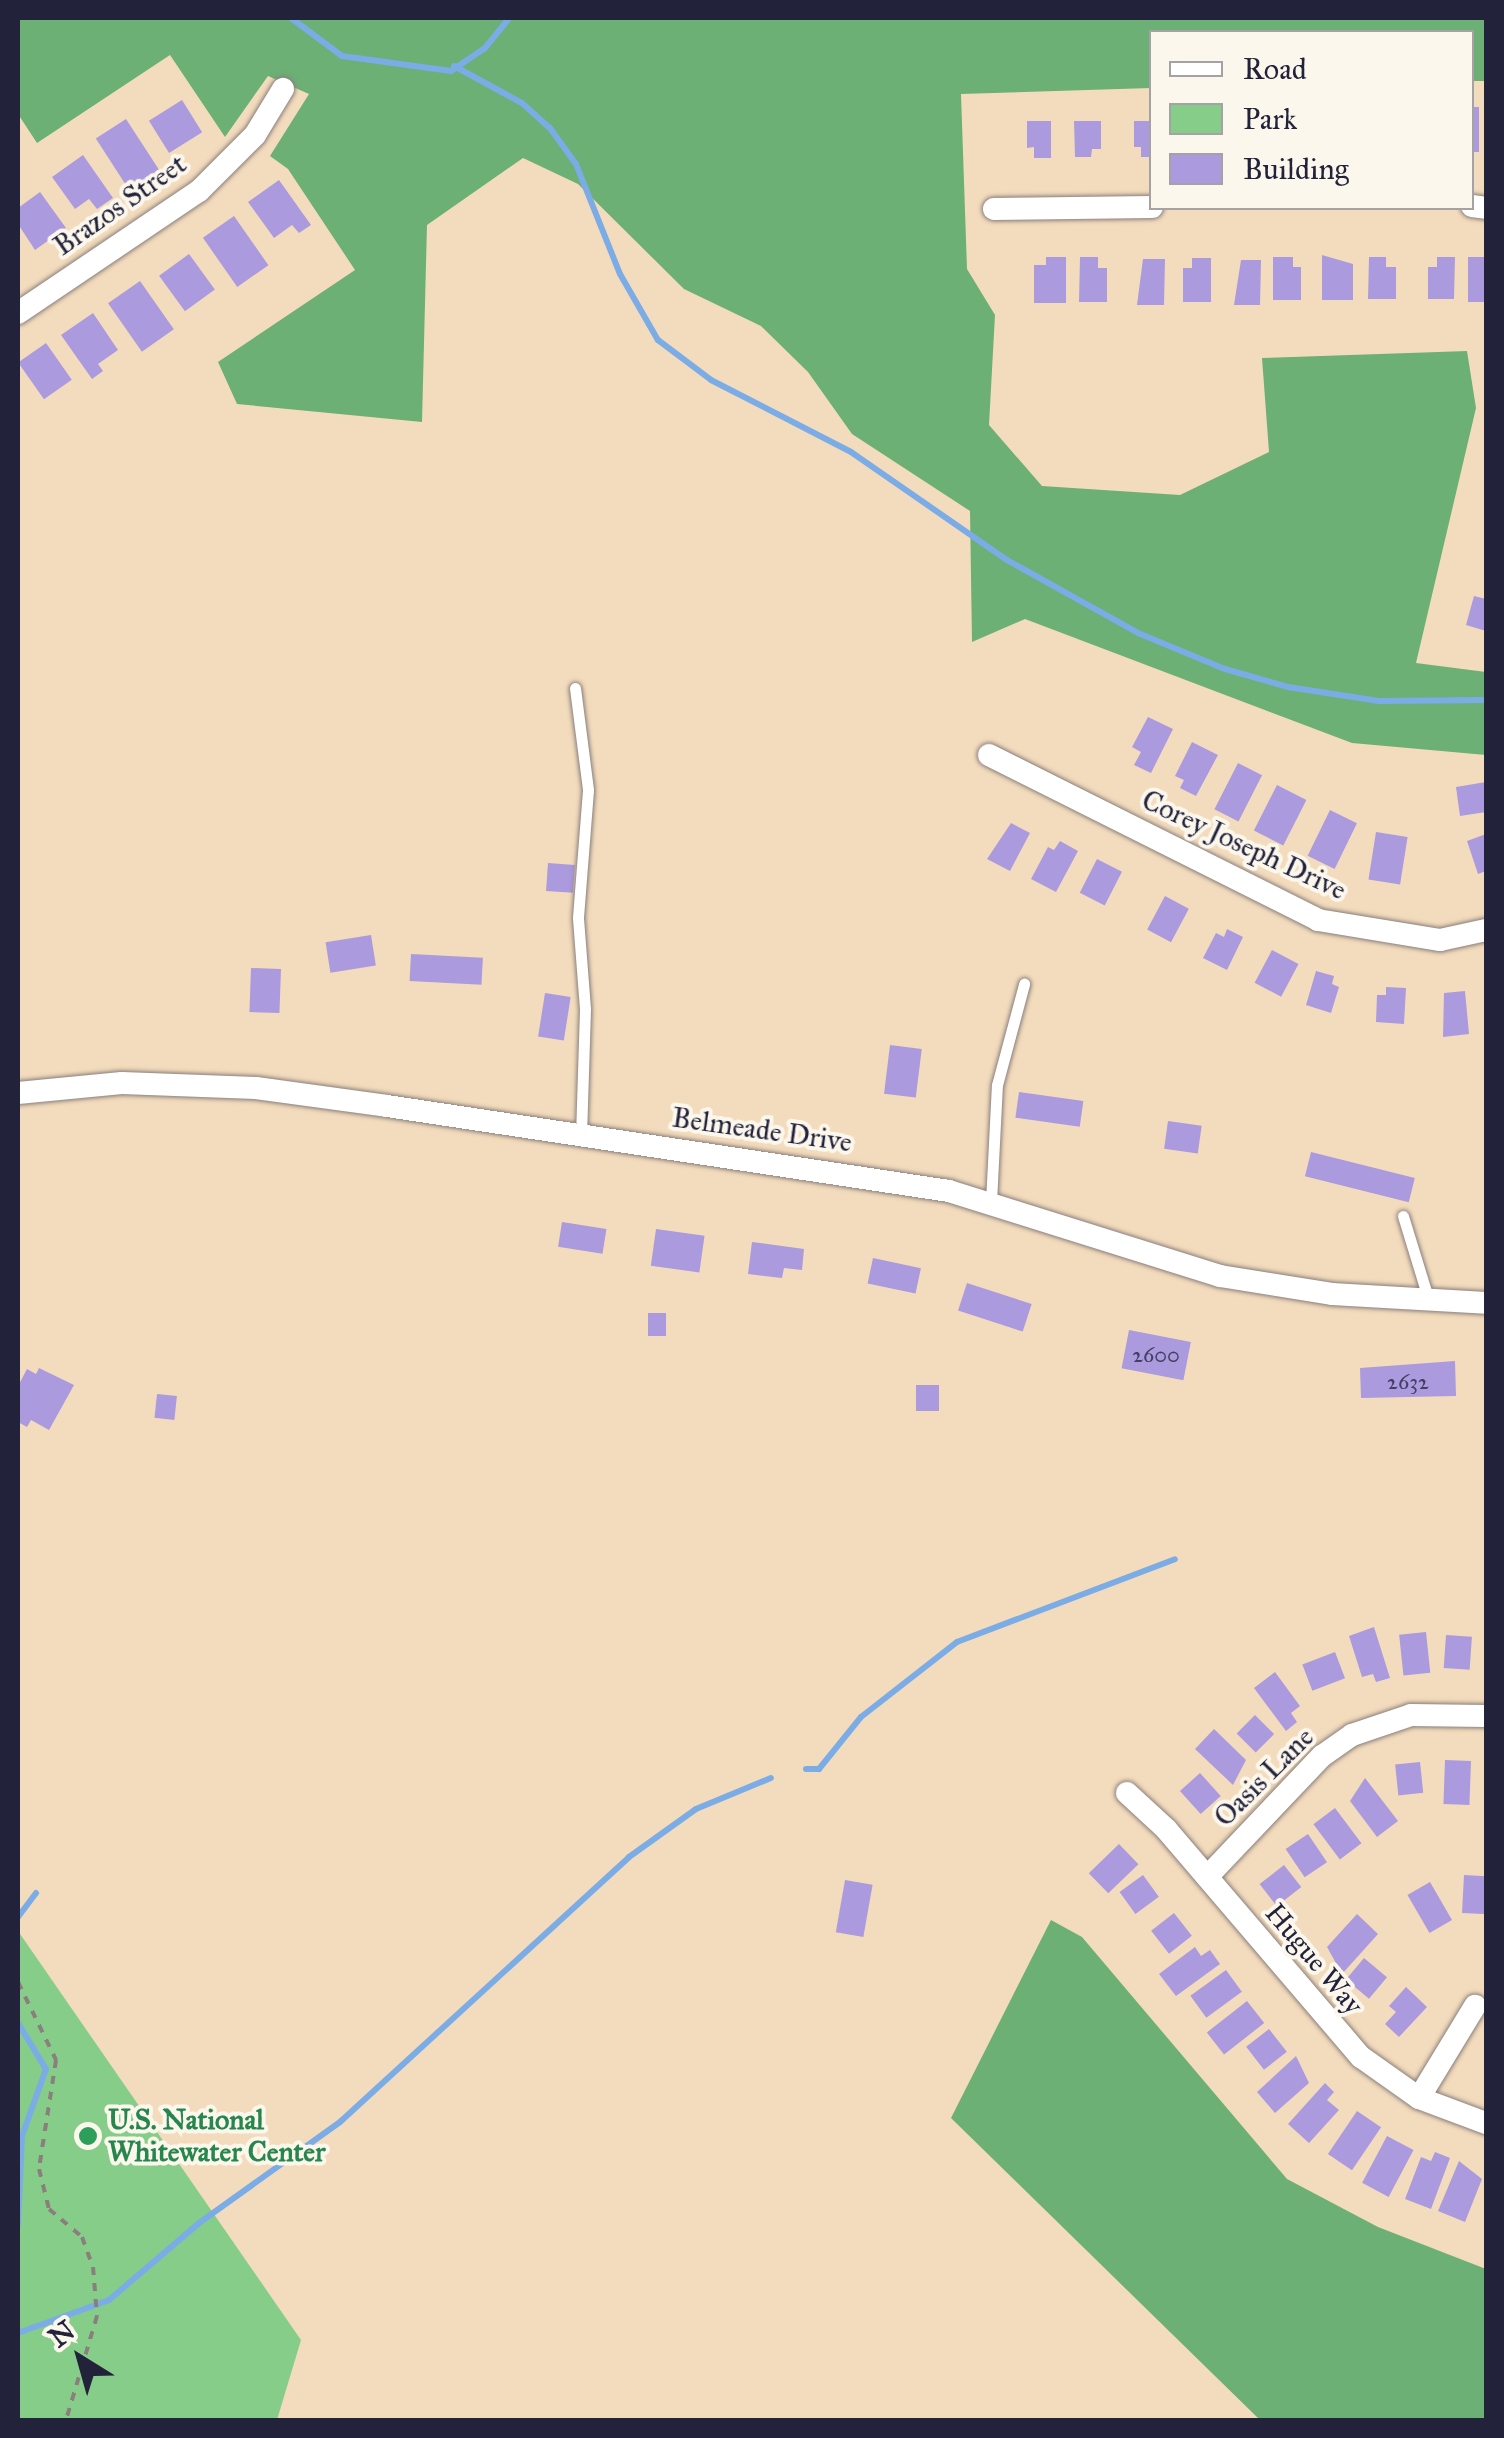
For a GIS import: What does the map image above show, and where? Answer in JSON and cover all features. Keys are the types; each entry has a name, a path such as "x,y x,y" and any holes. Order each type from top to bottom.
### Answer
{"street":[{"name":"Brazos Street","path":"18,313 199,191 256,135 284,88"},
{"path":"994,210 1149,207"},
{"name":"Corey Joseph Drive","path":"989,755 1318,920 1440,940 1486,930"},
{"name":"Belmeade Drive","path":"18,1093 122,1082 256,1088 581,1134 858,1174 991,1202 1220,1276 1332,1294 1486,1303"},
{"name":"Oasis Lane","path":"1207,1877 1322,1756 1352,1735 1410,1715 1486,1716"},
{"name":"Hugue Way","path":"1127,1793 1207,1877 1335,2032 1419,2098 1486,2123"},
{"path":"1419,2098 1475,2006"}],"lane":[{"path":"574,688 588,790 578,918 585,1008 581,1134"},
{"path":"991,1202 997,1086 1024,984"},
{"path":"1402,1216 1429,1301"}],"path":[{"path":"18,1982 56,2060 39,2169 49,2209 82,2237 95,2293 97,2316 66,2420"}],"green space":[{"path":"18,18 1486,18 1486,81 1474,81 1474,30 1149,30 1149,88 961,94 967,269 995,315 989,425 1042,486 1180,495 1269,452 1262,358 1467,351 1476,408 1416,663 1486,672 1486,755 1352,743 1025,619 972,642 970,511 852,434 808,372 761,326 684,289 578,184 523,158 427,225 422,422 237,404 218,362 355,270 288,169 270,156 309,94 268,76 225,137 170,55 37,143 18,114"},
{"path":"1051,1920 1082,1937 1287,2179 1378,2227 1486,2269 1486,2420 1260,2420 951,2118"},
{"name":"U.S. National Whitewater Center","path":"18,1931 301,2340 277,2420 18,2420"}],"building":[{"path":"182,100 202,132 169,153 149,121"},
{"path":"1474,107 1479,107 1479,152 1474,152"},
{"path":"126,119 160,172 130,191 96,139"},
{"path":"1027,121 1051,121 1051,158 1034,158 1034,147 1027,148"},
{"path":"1074,121 1101,121 1101,149 1092,149 1091,157 1075,157"},
{"path":"1134,121 1149,121 1149,157 1141,157 1141,147 1134,147"},
{"path":"83,155 113,198 97,209 89,199 75,209 52,177"},
{"path":"279,180 311,225 299,233 292,225 274,238 248,202"},
{"path":"40,192 66,228 35,250 18,224 18,208"},
{"path":"234,216 268,265 237,287 203,238"},
{"path":"189,254 215,290 185,311 159,276"},
{"path":"1322,255 1353,264 1353,300 1322,300"},
{"path":"1046,257 1066,257 1066,303 1034,303 1034,265 1046,265"},
{"path":"1080,257 1098,257 1098,268 1107,268 1107,302 1079,302"},
{"path":"1273,257 1293,257 1293,267 1301,267 1301,300 1273,300"},
{"path":"1369,257 1386,257 1386,267 1396,267 1396,299 1368,299"},
{"path":"1437,257 1455,257 1454,299 1428,299 1428,267 1437,267"},
{"path":"1468,257 1485,257 1485,302 1468,302"},
{"path":"1192,258 1211,258 1211,302 1183,302 1183,268 1192,268"},
{"path":"1143,259 1165,259 1164,305 1137,305"},
{"path":"1241,260 1261,260 1260,305 1234,305"},
{"path":"140,281 174,329 142,352 108,303"},
{"path":"93,313 118,350 98,364 103,371 92,379 61,335"},
{"path":"46,343 72,380 44,399 18,363"},
{"path":"1474,596 1486,599 1486,631 1466,625"},
{"path":"1148,717 1173,729 1151,773 1134,765 1141,752 1132,747"},
{"path":"1192,742 1218,755 1196,796 1180,788 1184,780 1175,776"},
{"path":"1238,763 1262,775 1238,822 1214,809"},
{"path":"1486,782 1486,812 1460,816 1456,787"},
{"path":"1277,785 1306,800 1283,845 1254,830"},
{"path":"1330,810 1357,823 1335,869 1308,856"},
{"path":"1011,823 1030,833 1010,871 987,859"},
{"path":"1376,832 1408,837 1400,884 1368,879"},
{"path":"1486,834 1486,871 1478,874 1467,841"},
{"path":"1060,841 1078,851 1056,892 1031,879 1048,847 1054,850"},
{"path":"1097,859 1122,872 1105,906 1080,893"},
{"path":"548,863 575,865 573,893 546,891"},
{"path":"1165,896 1189,909 1171,942 1147,930"},
{"path":"1227,929 1243,937 1227,970 1203,958 1216,933 1224,937"},
{"path":"371,935 376,966 330,973 326,942"},
{"path":"1272,950 1298,964 1281,997 1255,983"},
{"path":"411,954 483,958 481,985 410,981"},
{"path":"251,968 281,969 279,1013 249,1012"},
{"path":"1316,971 1334,976 1332,984 1339,987 1331,1013 1306,1005"},
{"path":"1386,987 1406,988 1404,1024 1376,1022 1377,995 1386,995"},
{"path":"1465,991 1469,1034 1443,1037 1444,993"},
{"path":"545,993 571,997 564,1041 538,1036"},
{"path":"890,1045 922,1049 916,1098 884,1094"},
{"path":"1019,1092 1083,1101 1080,1127 1015,1118"},
{"path":"1168,1121 1202,1126 1198,1153 1164,1149"},
{"path":"1311,1152 1415,1178 1409,1202 1305,1176"},
{"path":"562,1222 606,1229 603,1254 558,1247"},
{"path":"656,1229 705,1236 699,1272 651,1266"},
{"path":"752,1242 804,1249 802,1270 784,1268 782,1278 748,1274"},
{"path":"873,1258 921,1268 916,1294 868,1283"},
{"path":"967,1283 1032,1304 1023,1332 958,1311"},
{"path":"648,1313 666,1313 666,1336 648,1336"},
{"path":"1129,1330 1191,1342 1183,1380 1122,1368"},
{"path":"1455,1361 1456,1396 1361,1398 1360,1368"},
{"path":"39,1368 74,1385 49,1430 31,1420 27,1427 18,1422 18,1386 27,1369 36,1374"},
{"path":"916,1385 939,1385 939,1411 916,1411"},
{"path":"157,1394 177,1396 174,1420 154,1418"},
{"path":"1374,1627 1390,1678 1376,1682 1373,1674 1362,1677 1349,1636"},
{"path":"1426,1632 1430,1673 1403,1676 1399,1635"},
{"path":"1446,1635 1472,1637 1470,1670 1444,1668"},
{"path":"1335,1652 1345,1678 1312,1691 1302,1665"},
{"path":"1275,1672 1300,1706 1291,1713 1297,1722 1286,1731 1254,1688"},
{"path":"1255,1715 1274,1734 1256,1752 1237,1733"},
{"path":"1214,1729 1246,1760 1233,1785 1195,1749"},
{"path":"1445,1760 1471,1761 1469,1805 1443,1804"},
{"path":"1420,1762 1423,1793 1398,1795 1395,1765"},
{"path":"1200,1773 1221,1796 1201,1814 1180,1791"},
{"path":"1365,1778 1398,1821 1377,1837 1350,1801"},
{"path":"1335,1808 1361,1843 1340,1859 1313,1824"},
{"path":"1308,1834 1327,1862 1305,1877 1286,1849"},
{"path":"1119,1844 1138,1864 1108,1893 1089,1873"},
{"path":"1284,1865 1301,1887 1277,1906 1260,1884"},
{"path":"1143,1875 1159,1897 1135,1914 1120,1892"},
{"path":"1464,1875 1486,1876 1484,1914 1462,1913"},
{"path":"845,1880 873,1885 863,1937 836,1932"},
{"path":"1430,1882 1452,1920 1429,1933 1407,1895"},
{"path":"1174,1913 1192,1936 1169,1954 1151,1931"},
{"path":"1357,1914 1378,1934 1342,1974 1327,1947"},
{"path":"1195,1947 1201,1956 1210,1950 1220,1964 1176,1996 1159,1974"},
{"path":"1364,1958 1387,1977 1369,1999 1346,1979"},
{"path":"1226,1970 1242,1992 1206,2018 1190,1996"},
{"path":"1406,1987 1427,2007 1399,2037 1385,2024 1396,2012 1389,2006"},
{"path":"1247,2001 1264,2023 1224,2054 1207,2032"},
{"path":"1269,2029 1287,2052 1264,2070 1246,2047"},
{"path":"1296,2056 1309,2083 1275,2113 1257,2092"},
{"path":"1325,2083 1334,2092 1327,2100 1339,2110 1309,2143 1288,2124"},
{"path":"1357,2111 1381,2127 1352,2170 1328,2154"},
{"path":"1387,2136 1413,2150 1389,2197 1362,2183"},
{"path":"1435,2152 1450,2158 1431,2209 1405,2199 1421,2157 1431,2161"},
{"path":"1459,2161 1482,2179 1465,2222 1438,2211"}],"waterway":[{"path":"291,18 342,56 451,71 485,48 509,18"},
{"path":"454,66 522,103 550,128 576,164 620,274 658,340 711,380 851,452 1007,560 1138,633 1225,669 1288,687 1379,701 1486,700"},
{"path":"806,1769 819,1769 861,1717 957,1642 1175,1559"},
{"path":"18,2333 109,2300 199,2223 340,2122 629,1857 696,1809 771,1778"},
{"path":"18,1917 36,1893"},
{"path":"18,2023 46,2069 22,2136 18,2225"}],"place":[{"name":"U.S. National Whitewater Center","path":"88,2136"}]}
